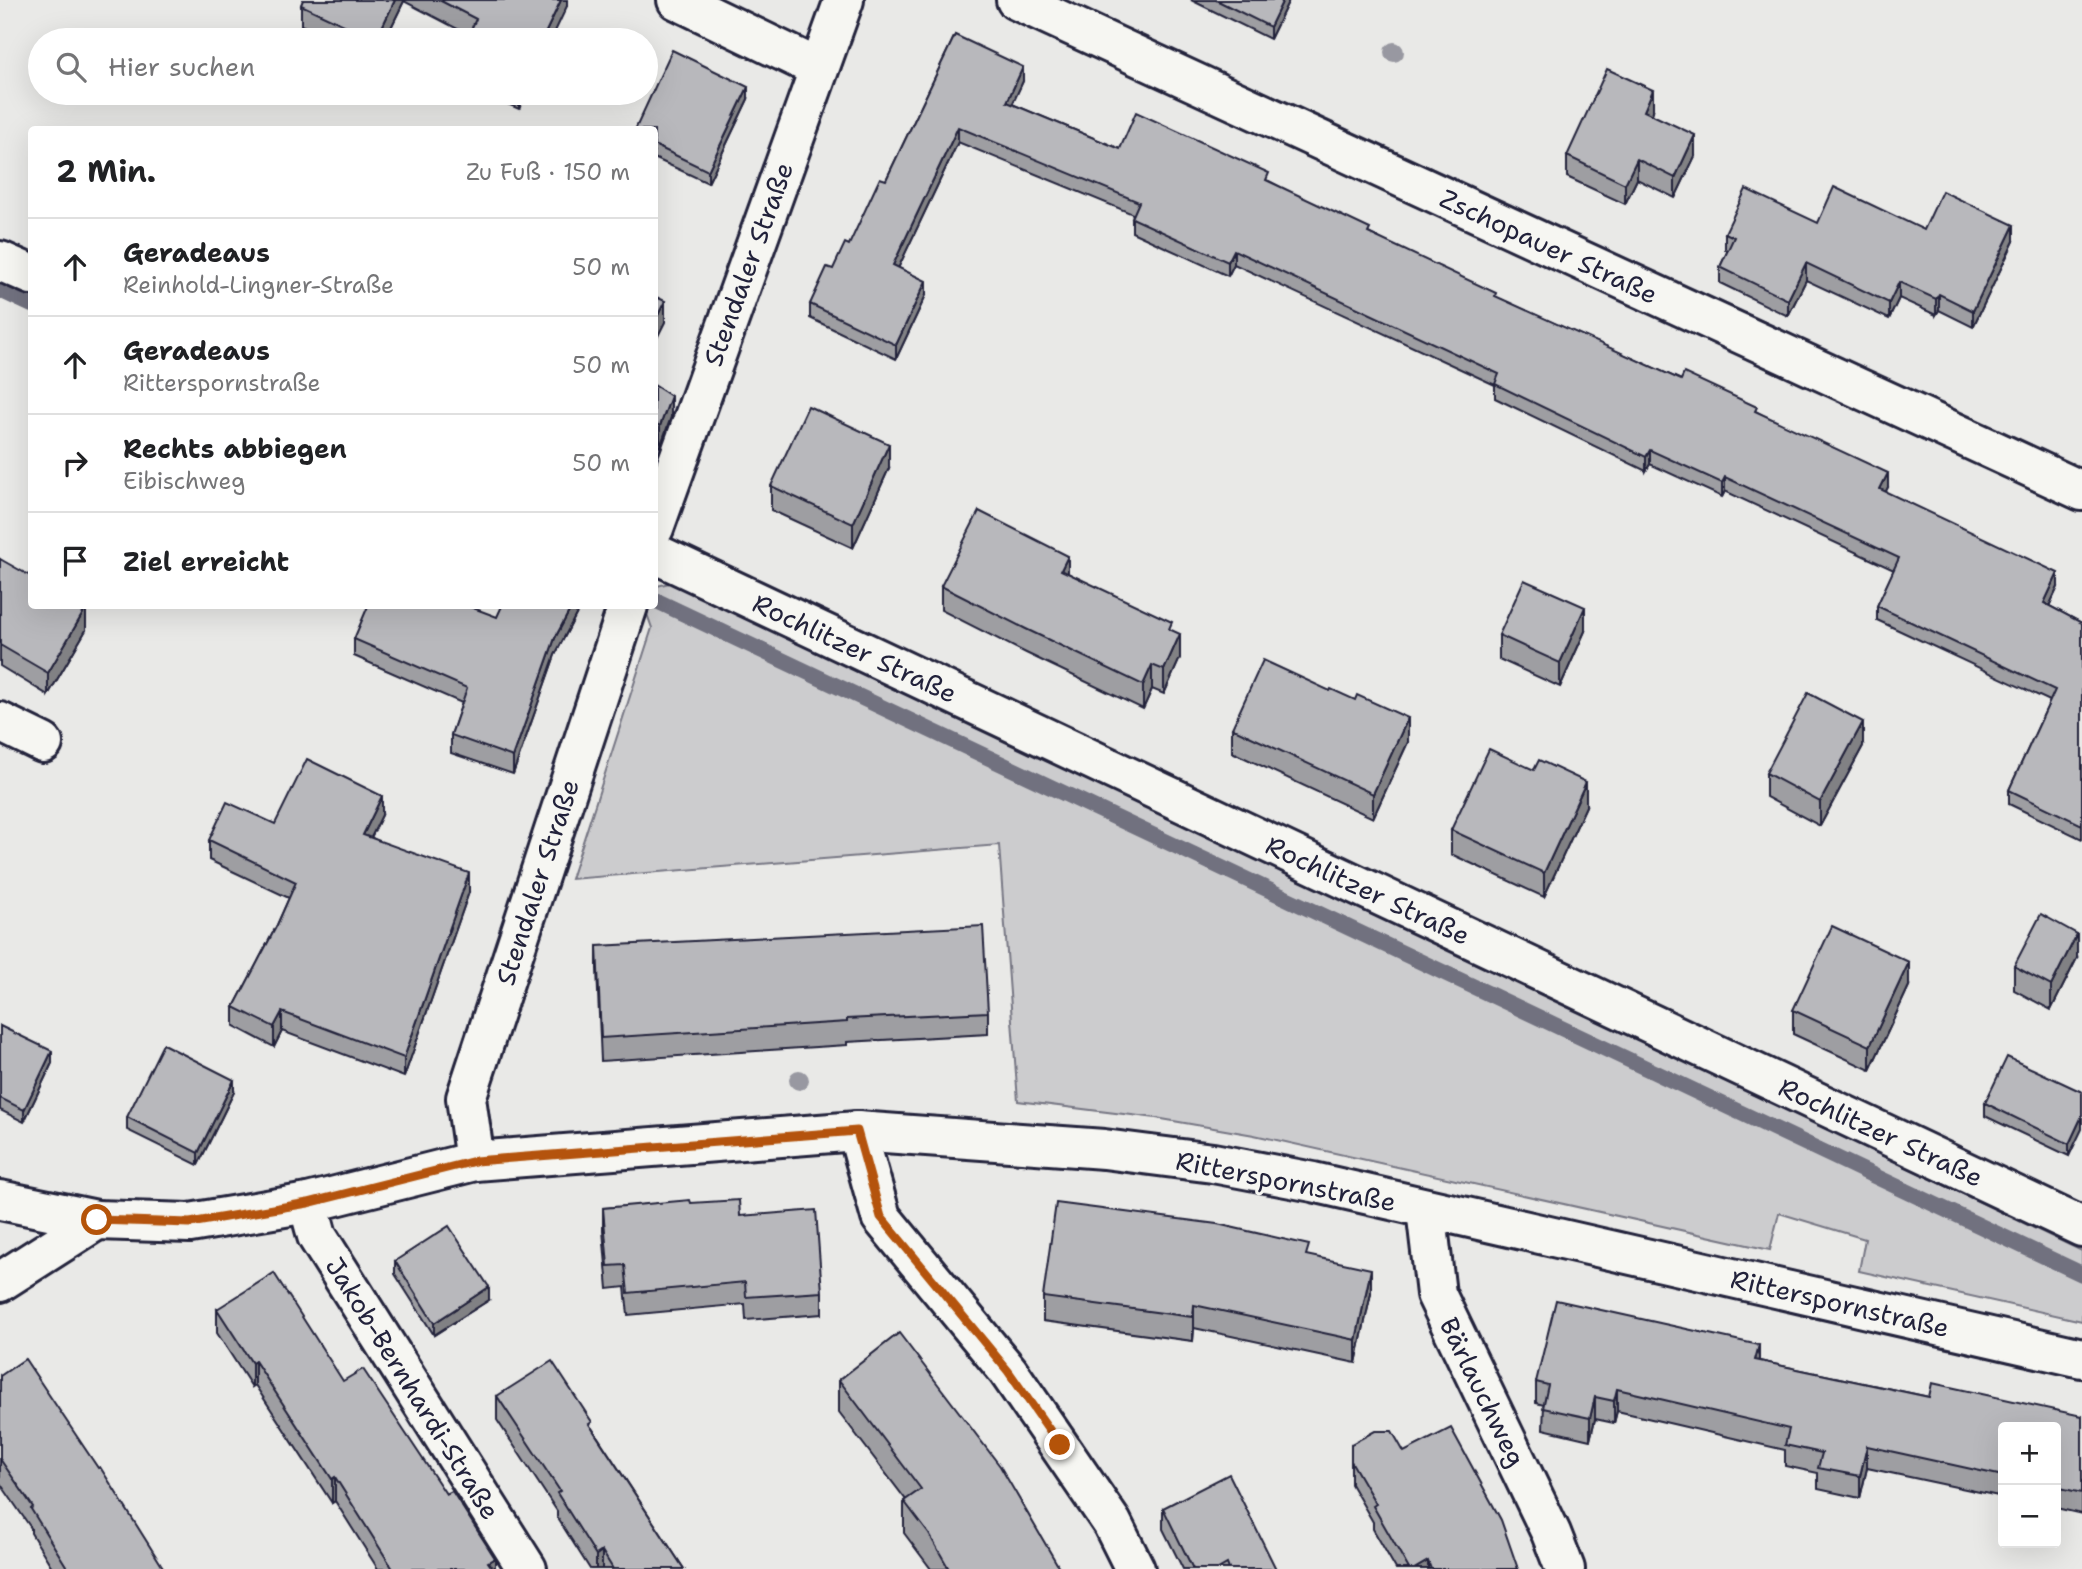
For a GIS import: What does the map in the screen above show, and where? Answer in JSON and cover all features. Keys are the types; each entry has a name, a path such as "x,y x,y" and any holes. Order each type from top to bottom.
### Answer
{"street":[{"path":"677,0 818,68"},
{"name":"Stendaler Straße","path":"658,517 844,0"},
{"name":"Zschopauer Straße","path":"1016,0 2082,491"},
{"path":"0,261 28,273"},
{"name":"Rochlitzer Straße","path":"658,555 2082,1227"},
{"name":"Stendaler Straße","path":"475,1161 466,1098 627,609"},
{"path":"0,722 43,743"},
{"path":"857,1131 881,1217 1008,1371 1112,1523 1135,1569"},
{"name":"Ritterspornstraße","path":"0,1200 97,1220 190,1223 308,1203 475,1161 857,1131 1104,1149 1213,1163 1313,1182 2082,1357"},
{"name":"Jakob-Bernhardi-Straße","path":"308,1203 317,1236 527,1569"},
{"name":"Bärlauchweg","path":"1426,1209 1436,1294 1551,1533 1565,1569"},
{"path":"0,1282 97,1220"}],"shaded area":[{"path":"673,582 2082,1251 2082,1321 1859,1271 1865,1239 1779,1213 1770,1250 1254,1135 1156,1118 1018,1101 999,845 571,879 652,628 647,614 649,609 658,609 658,586"}],"building":[{"path":"303,0 395,0 382,28 350,28 301,5"},
{"path":"439,0 561,0 548,28 472,28 476,19"},
{"path":"1216,0 1283,0 1270,27"},
{"path":"955,35 1023,67 1007,102 1120,149 1136,112 1269,173 1266,180 1370,229 1368,233 1496,293 1495,296 1681,380 1684,373 1757,407 1755,411 1888,473 1880,489 2058,573 2044,603 2082,623 2082,825 2009,790 2055,690 1877,606 1899,558 1725,477 1722,483 1650,450 1646,457 1495,384 1499,374 1234,250 1228,262 1132,218 1139,202 958,127 893,265 926,281 896,345 810,304 827,267 833,269 845,243 849,245 880,178 886,180"},
{"path":"672,50 748,87 708,171 658,147 658,126 637,126 647,105 658,105 658,80"},
{"path":"1607,69 1653,90 1644,111 1695,135 1675,178 1637,159 1625,184 1567,156"},
{"path":"1834,187 1924,230 1942,191 2014,225 1973,311 1939,294 1936,299 1899,282 1889,303 1806,263 1788,300 1720,267 1734,237 1725,233 1746,189 1818,223"},
{"path":"658,298 665,301 658,315"},
{"path":"658,388 671,396 660,426 658,425"},
{"path":"808,406 889,444 853,524 771,486"},
{"path":"979,511 1068,556 1061,570 1172,622 1169,629 1180,634 1164,670 1152,665 1143,685 941,586"},
{"path":"0,559 28,575 28,609 85,609 48,673 0,645"},
{"path":"1524,580 1585,607 1560,663 1499,635"},
{"path":"367,609 476,609 497,617 501,609 570,609 555,638 513,757 451,735 467,688 354,639"},
{"path":"1263,660 1330,691 1331,689 1355,700 1357,695 1408,718 1373,794 1232,728"},
{"path":"1808,693 1863,722 1820,802 1766,773"},
{"path":"1489,749 1534,770 1539,760 1586,782 1544,873 1451,830"},
{"path":"307,759 382,796 363,835 469,873 404,1058 282,1012 274,1027 234,1007 296,882 209,840 227,802 275,824"},
{"path":"2041,914 2077,934 2051,986 2014,966"},
{"path":"983,926 988,1012 847,1019 847,1022 601,1038 597,946"},
{"path":"1832,926 1909,962 1870,1046 1793,1010"},
{"path":"0,1026 52,1051 24,1110 0,1098"},
{"path":"163,1044 234,1080 198,1153 127,1117"},
{"path":"2007,1057 2082,1092 2082,1116 2069,1144 1985,1103"},
{"path":"690,1200 691,1203 739,1200 740,1216 816,1210 822,1292 746,1297 745,1282 628,1293 625,1265 608,1266 603,1208"},
{"path":"1056,1203 1217,1224 1309,1245 1306,1255 1371,1269 1356,1340 1194,1305 1193,1317 1043,1297"},
{"path":"449,1226 489,1287 434,1323 395,1261"},
{"path":"274,1273 343,1381 363,1369 446,1494 452,1491 495,1558 488,1562 493,1569 393,1569 335,1477 332,1479 255,1361 252,1363 217,1309"},
{"path":"1556,1300 1759,1345 1755,1360 1929,1397 1932,1383 2082,1416 2082,1493 2061,1488 2061,1422 1998,1422 1998,1475 1867,1446 1860,1476 1818,1468 1822,1453 1785,1445 1789,1429 1617,1389 1614,1401 1595,1397 1590,1418 1543,1408 1548,1385 1536,1382"},
{"path":"899,1333 1000,1466 1060,1569 949,1569 929,1534 904,1501 921,1489 839,1380"},
{"path":"25,1359 98,1468 100,1467 164,1569 68,1569 31,1509 33,1507 0,1459 0,1376"},
{"path":"552,1361 592,1422 589,1424 684,1569 613,1569 602,1551 596,1555 557,1493 560,1491 497,1396"},
{"path":"1451,1428 1501,1520 1518,1569 1431,1569 1428,1561 1409,1569 1351,1461 1351,1444 1375,1431 1392,1431 1404,1452"},
{"path":"1229,1474 1276,1569 1229,1569 1227,1564 1218,1569 1193,1569 1163,1508"}],"waterway":[{"path":"0,290 28,303"},
{"path":"659,602 2082,1274"}],"route":[{"path":"97,1220 190,1223 308,1203 475,1161 857,1131 881,1217 1008,1371 1060,1445"}]}
